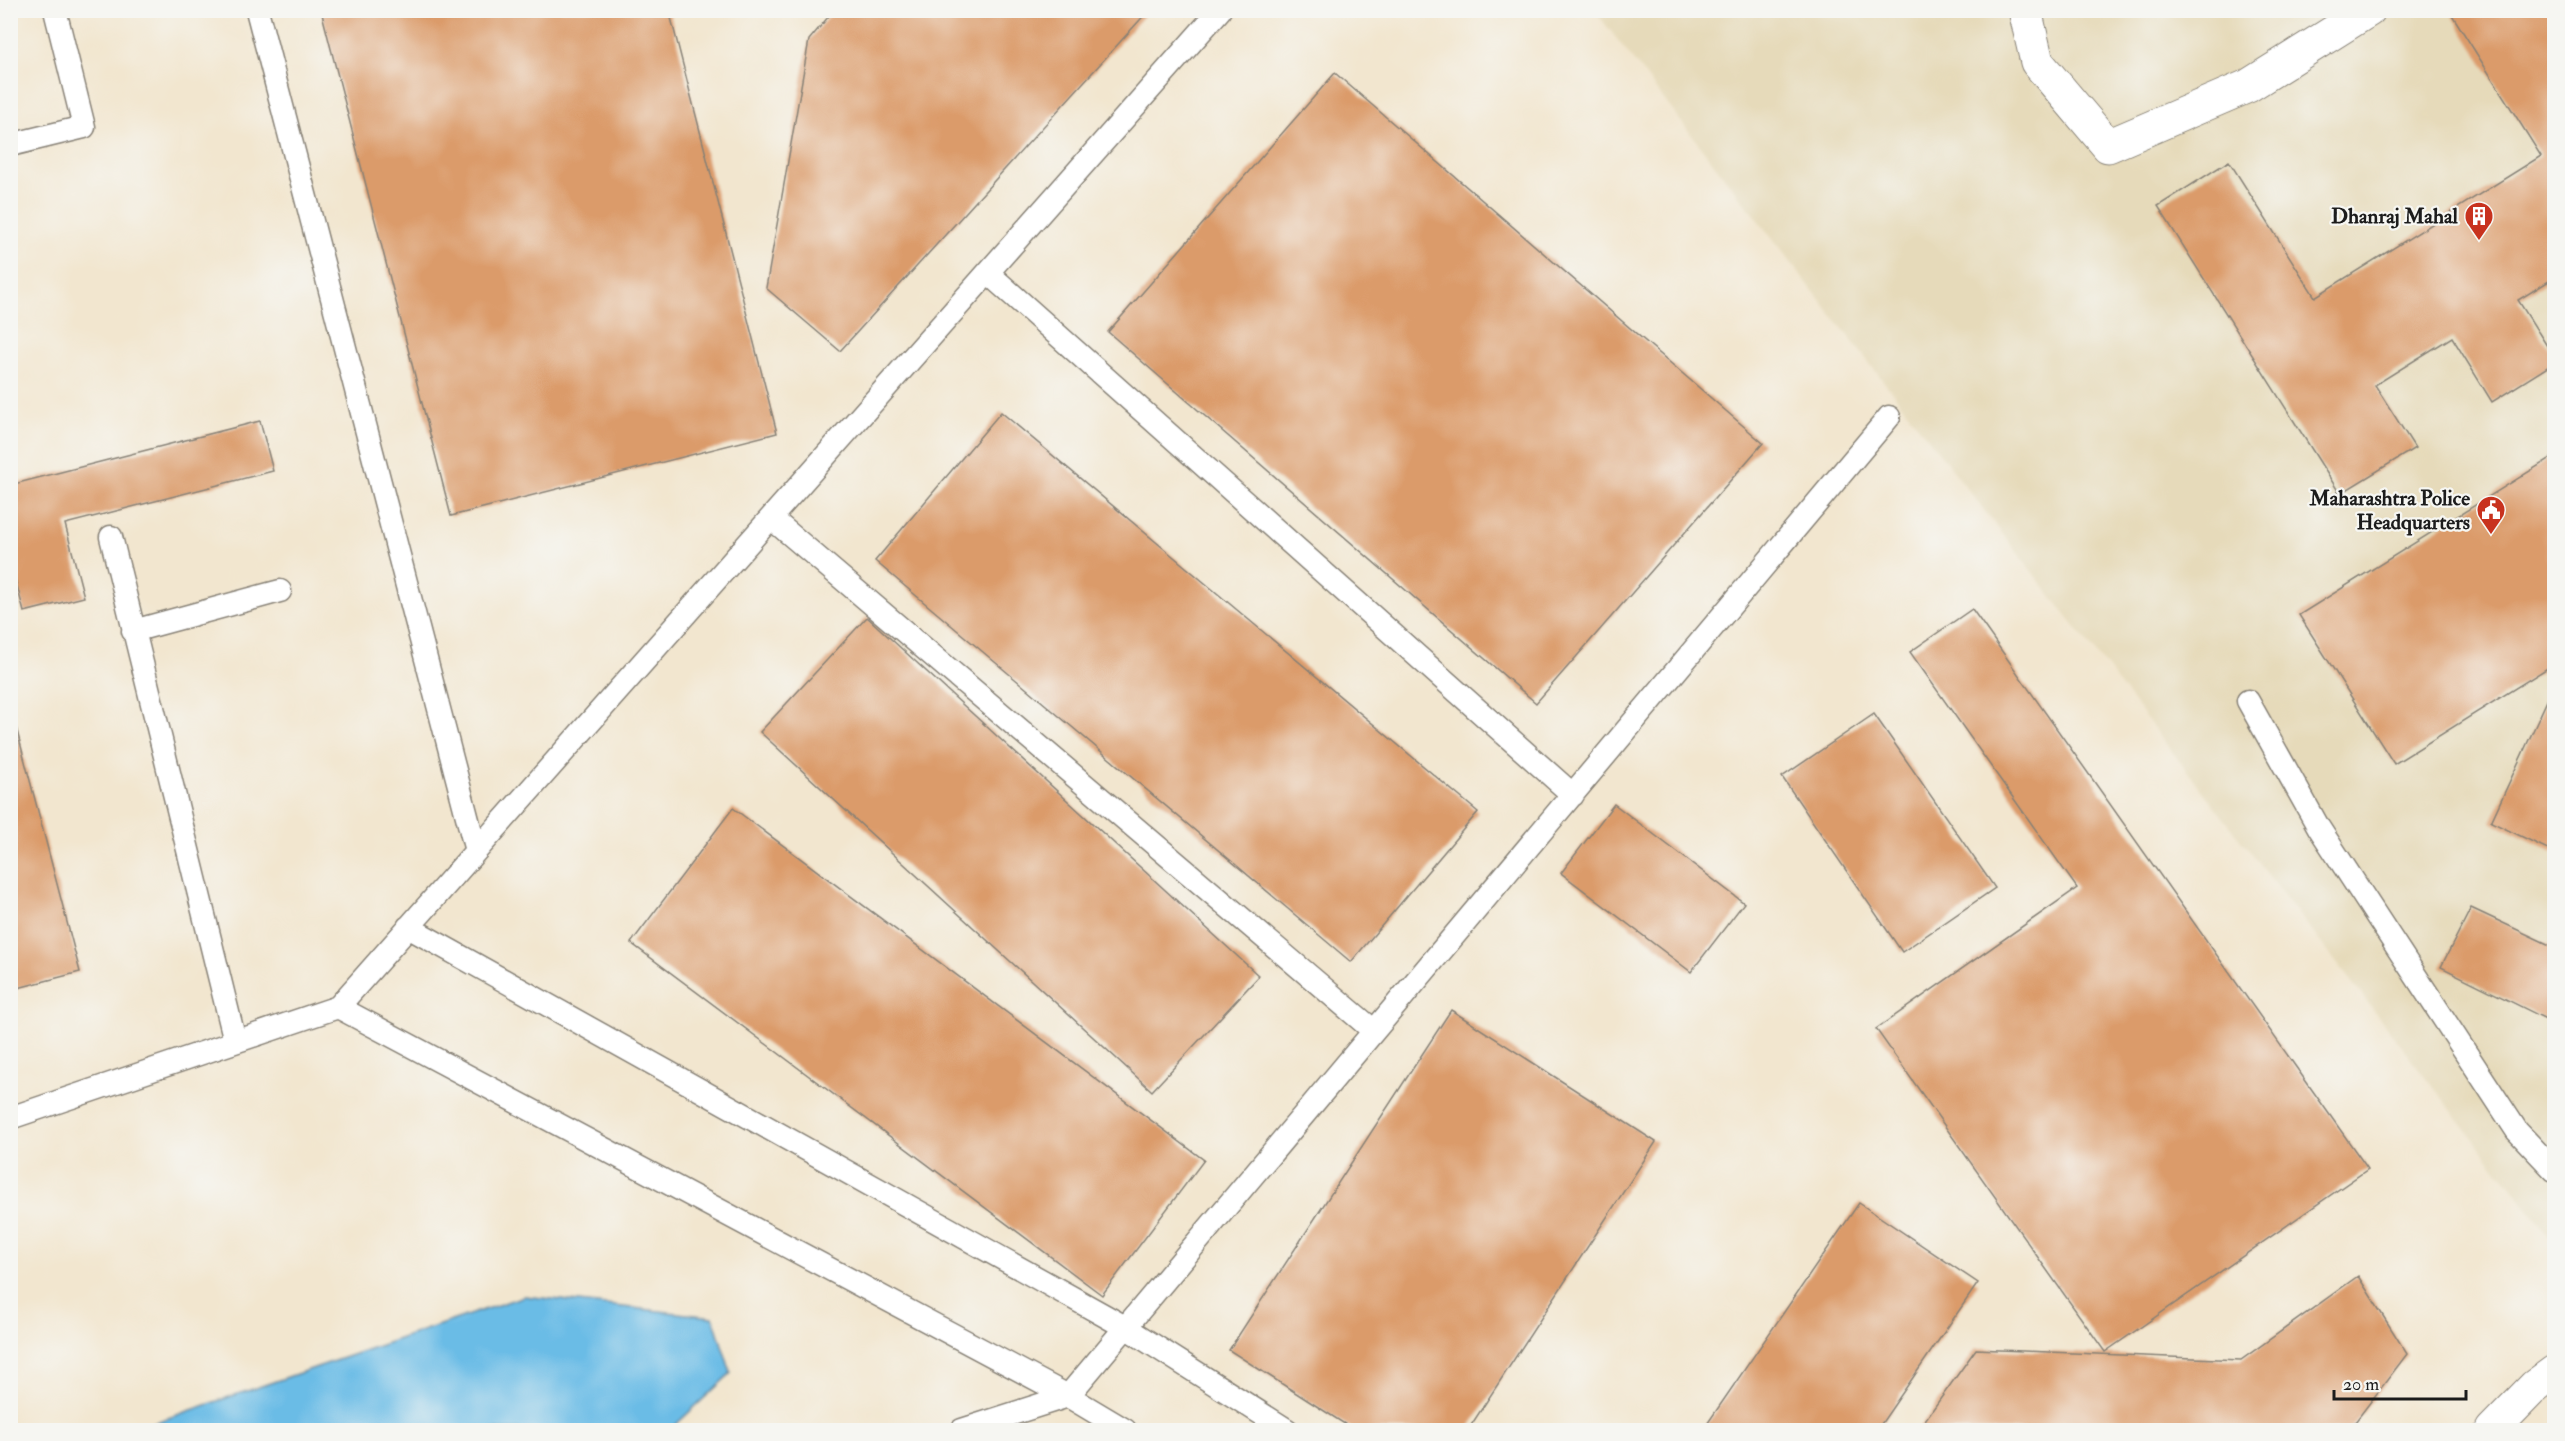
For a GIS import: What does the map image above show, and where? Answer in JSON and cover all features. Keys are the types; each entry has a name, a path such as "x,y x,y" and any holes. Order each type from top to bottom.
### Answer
{"street":[{"path":"2025,10 2037,62 2108,146 2248,86 2369,10"},
{"path":"2492,1431 2535,1386 2554,1372"}],"lane":[{"path":"10,145 84,126 55,10"},
{"path":"257,10 476,851"},
{"path":"10,1118 338,1007 1220,10"},
{"path":"988,273 1573,795"},
{"path":"962,1431 1068,1396 1889,417"},
{"path":"771,518 1374,1031"},
{"path":"111,537 235,1041"},
{"path":"133,631 280,591"},
{"path":"2248,700 2319,828 2357,887 2517,1131 2554,1170"},
{"path":"408,927 1125,1327 1287,1431"},
{"path":"338,1007 1068,1396 1125,1431"}],"shaded area":[{"path":"1595,11 2554,11 2554,1242 2118,682"}],"water":[{"path":"524,1296 713,1317 731,1373 670,1430 133,1430"}],"building":[{"path":"321,10 669,10 777,433 451,516"},
{"path":"834,10 1149,10 840,351 766,288 809,40"},
{"name":"Dhanraj Mahal","path":"2449,10 2554,10 2554,278 2518,300 2554,357 2554,363 2492,402 2452,337 2375,385 2415,448 2340,494 2158,206 2229,161 2315,297 2541,156"},
{"path":"1335,73 1763,443 1536,703 1108,332"},
{"path":"1001,412 1478,812 1351,962 875,561"},
{"path":"260,421 273,471 65,524 84,597 24,612 10,559 10,485"},
{"name":"Maharashtra Police Headquarters","path":"2554,456 2554,664 2394,764 2299,615"},
{"path":"1972,609 2368,1169 2105,1352 1876,1029 2077,888 1910,652"},
{"path":"867,617 1259,976 1152,1091 760,732"},
{"path":"2550,694 2554,696 2554,852 2491,822"},
{"path":"10,704 80,972 10,990"},
{"path":"1874,714 1995,888 1902,952 1782,777"},
{"path":"1614,804 1744,903 1691,972 1561,873"},
{"path":"733,808 1204,1160 1102,1295 631,943"},
{"path":"2471,908 2554,947 2554,1023 2441,967"},
{"path":"1451,1010 1656,1142 1468,1430 1354,1430 1229,1350"},
{"path":"1859,1203 1978,1283 1877,1430 1703,1430"},
{"path":"2358,1276 2407,1354 2349,1430 1918,1430 1976,1349 2241,1360"}],"place":[{"name":"Dhanraj Mahal","path":"2479,242"},
{"name":"Maharashtra Police Headquarters","path":"2491,536"}]}
